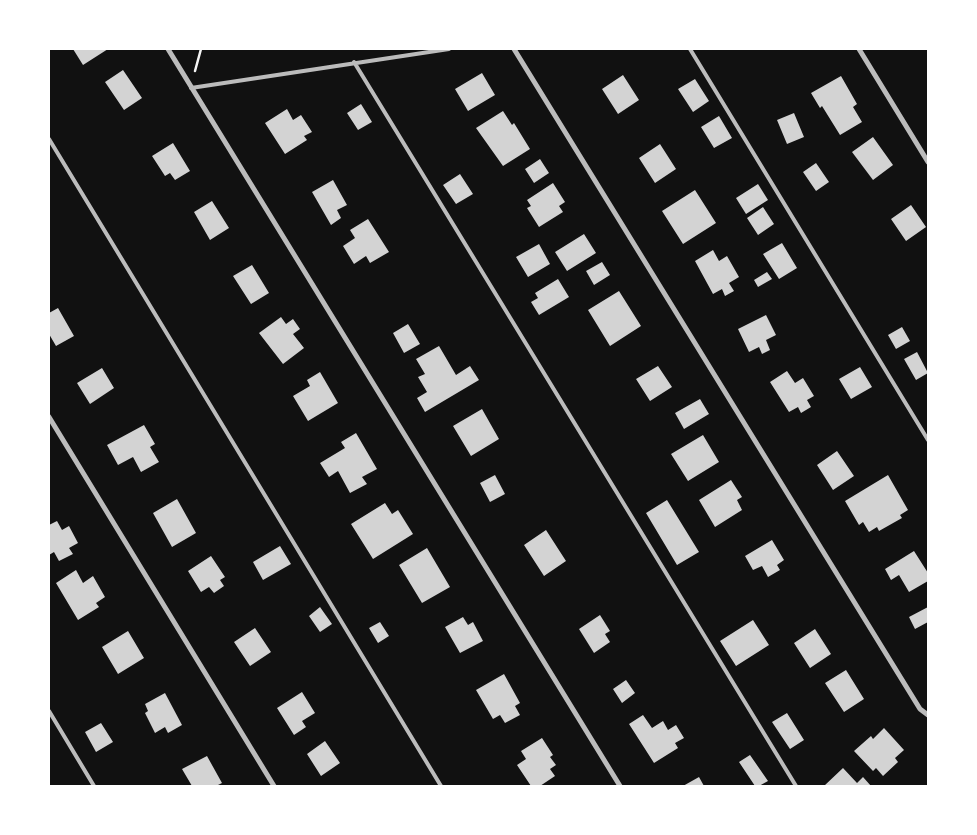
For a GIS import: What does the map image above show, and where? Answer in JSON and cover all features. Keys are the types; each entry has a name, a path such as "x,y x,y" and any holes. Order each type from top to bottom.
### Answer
{"street":[{"path":"168,49 190,88 620,786"},
{"path":"514,49 920,709 928,715"},
{"path":"859,49 928,162"},
{"path":"49,417 274,786"}],"lane":[{"path":"190,88 449,49"},
{"path":"690,49 928,440"},
{"path":"354,62 796,786"},
{"path":"49,139 441,786"},
{"path":"49,711 94,786"}],"path":[{"path":"190,88 201,49"}],"building":[{"path":"73,49 108,49 83,65"},
{"path":"123,70 142,98 124,110 105,82"},
{"path":"482,73 495,95 468,111 455,89"},
{"path":"623,75 639,100 618,114 602,89"},
{"path":"841,76 857,104 853,107 862,122 840,135 822,106 820,108 811,93"},
{"path":"695,79 709,101 693,112 678,89"},
{"path":"361,104 372,122 358,130 347,113"},
{"path":"287,109 293,120 301,115 312,132 304,136 307,140 285,154 265,123"},
{"path":"503,111 512,125 514,123 530,149 503,166 476,128"},
{"path":"794,113 804,137 787,144 777,120"},
{"path":"719,116 732,138 714,148 701,127"},
{"path":"873,137 893,165 873,180 852,152"},
{"path":"173,143 190,171 175,180 170,173 165,176 152,156"},
{"path":"660,144 676,169 655,183 639,158"},
{"path":"540,159 549,173 534,183 525,169"},
{"path":"816,163 829,182 816,191 803,172"},
{"path":"460,174 473,194 456,204 443,185"},
{"path":"333,180 347,205 337,210 341,218 331,225 312,192"},
{"path":"553,183 565,202 559,206 563,212 539,227 527,208 531,206 527,200"},
{"path":"758,184 768,200 746,214 736,198"},
{"path":"695,190 716,223 683,244 662,211"},
{"path":"212,201 229,228 210,240 194,212"},
{"path":"911,205 926,227 906,241 891,219"},
{"path":"763,207 774,224 758,235 747,218"},
{"path":"368,219 389,252 370,263 366,256 354,264 343,246 355,238 350,230"},
{"path":"584,234 596,253 567,271 555,252"},
{"path":"782,243 797,268 779,279 763,254"},
{"path":"539,244 550,264 528,277 516,257"},
{"path":"713,250 719,261 727,256 739,277 729,283 734,291 725,296 722,289 713,294 695,261"},
{"path":"602,262 610,275 594,285 586,271"},
{"path":"252,265 269,293 251,304 233,276"},
{"path":"767,272 772,279 758,287 754,280"},
{"path":"558,279 569,297 539,315 531,302 538,298 535,293"},
{"path":"619,291 641,326 610,346 588,310"},
{"path":"58,308 74,336 56,346 49,334 49,313"},
{"path":"766,315 776,335 766,340 770,350 762,354 759,347 749,352 738,329"},
{"path":"281,317 286,324 293,319 300,329 293,334 304,348 283,364 259,333"},
{"path":"408,324 420,344 404,353 393,333"},
{"path":"902,327 910,341 896,349 888,335"},
{"path":"439,346 456,375 470,366 479,380 425,412 417,398 427,392 418,377 425,374 416,359"},
{"path":"917,352 928,373 916,380 904,359"},
{"path":"658,366 672,387 650,401 636,379"},
{"path":"860,367 872,387 851,399 839,379"},
{"path":"102,368 114,388 90,404 77,383"},
{"path":"787,371 795,383 803,378 814,396 807,400 811,407 801,413 798,407 789,412 770,382"},
{"path":"320,372 338,403 308,421 293,396 310,386 307,380"},
{"path":"700,399 709,414 684,429 675,413"},
{"path":"482,409 499,439 471,456 453,426"},
{"path":"144,425 155,444 150,447 159,462 141,472 133,457 118,465 107,445"},
{"path":"356,433 377,469 362,477 367,484 350,493 338,471 329,477 320,463 345,448 341,442"},
{"path":"703,435 719,462 688,481 671,454"},
{"path":"837,451 854,476 833,490 817,465"},
{"path":"495,475 505,494 490,502 480,483"},
{"path":"888,475 908,510 900,515 902,518 879,531 877,527 869,532 863,522 859,525 845,501"},
{"path":"731,480 742,497 737,500 742,510 715,527 699,500"},
{"path":"177,499 196,533 172,547 153,513"},
{"path":"667,500 699,552 677,565 646,513"},
{"path":"385,503 392,514 398,510 413,534 373,559 351,524"},
{"path":"57,521 62,530 69,526 78,543 69,548 73,554 59,561 54,552 49,555 49,525"},
{"path":"546,530 566,561 544,576 524,545"},
{"path":"772,540 784,560 777,565 780,570 768,577 762,566 753,570 745,556"},
{"path":"280,546 291,564 263,580 253,562"},
{"path":"427,548 450,587 422,603 399,565"},
{"path":"914,551 928,573 928,581 909,592 899,575 891,580 885,569"},
{"path":"211,556 225,577 220,580 224,586 214,593 209,587 201,592 188,571"},
{"path":"76,570 83,583 93,576 105,597 96,603 99,607 78,620 56,583"},
{"path":"320,607 332,624 320,632 309,616"},
{"path":"928,607 928,622 915,629 909,617"},
{"path":"600,615 610,631 605,634 610,642 594,653 579,629"},
{"path":"463,617 468,625 473,622 483,641 460,653 445,627"},
{"path":"753,620 769,645 736,666 720,641"},
{"path":"380,622 389,636 378,643 369,628"},
{"path":"255,628 271,652 250,666 234,642"},
{"path":"815,629 831,654 810,668 794,643"},
{"path":"128,631 144,658 118,674 102,647"},
{"path":"846,670 864,699 844,712 825,683"},
{"path":"504,674 520,703 515,706 520,715 505,723 500,715 493,719 476,690"},
{"path":"626,680 635,693 622,703 613,689"},
{"path":"302,692 315,713 302,721 306,727 294,735 277,708"},
{"path":"165,693 182,725 168,733 165,727 155,733 145,713 148,711 145,704"},
{"path":"787,713 804,740 790,749 772,722"},
{"path":"643,715 652,728 663,721 668,730 676,725 684,738 675,743 678,748 654,763 629,724"},
{"path":"101,723 113,742 96,752 85,732"},
{"path":"884,728 904,750 895,758 898,762 883,776 876,768 873,771 854,751 871,736 873,739"},
{"path":"542,738 553,755 550,757 556,765 550,769 555,776 540,786 531,786 517,765 526,759 521,751"},
{"path":"325,741 340,763 321,776 307,754"},
{"path":"750,755 768,781 759,786 755,786 739,762"},
{"path":"207,756 222,783 216,786 192,786 182,769"},
{"path":"843,768 857,783 863,777 871,786 824,786"},
{"path":"699,777 704,786 683,786"}]}
